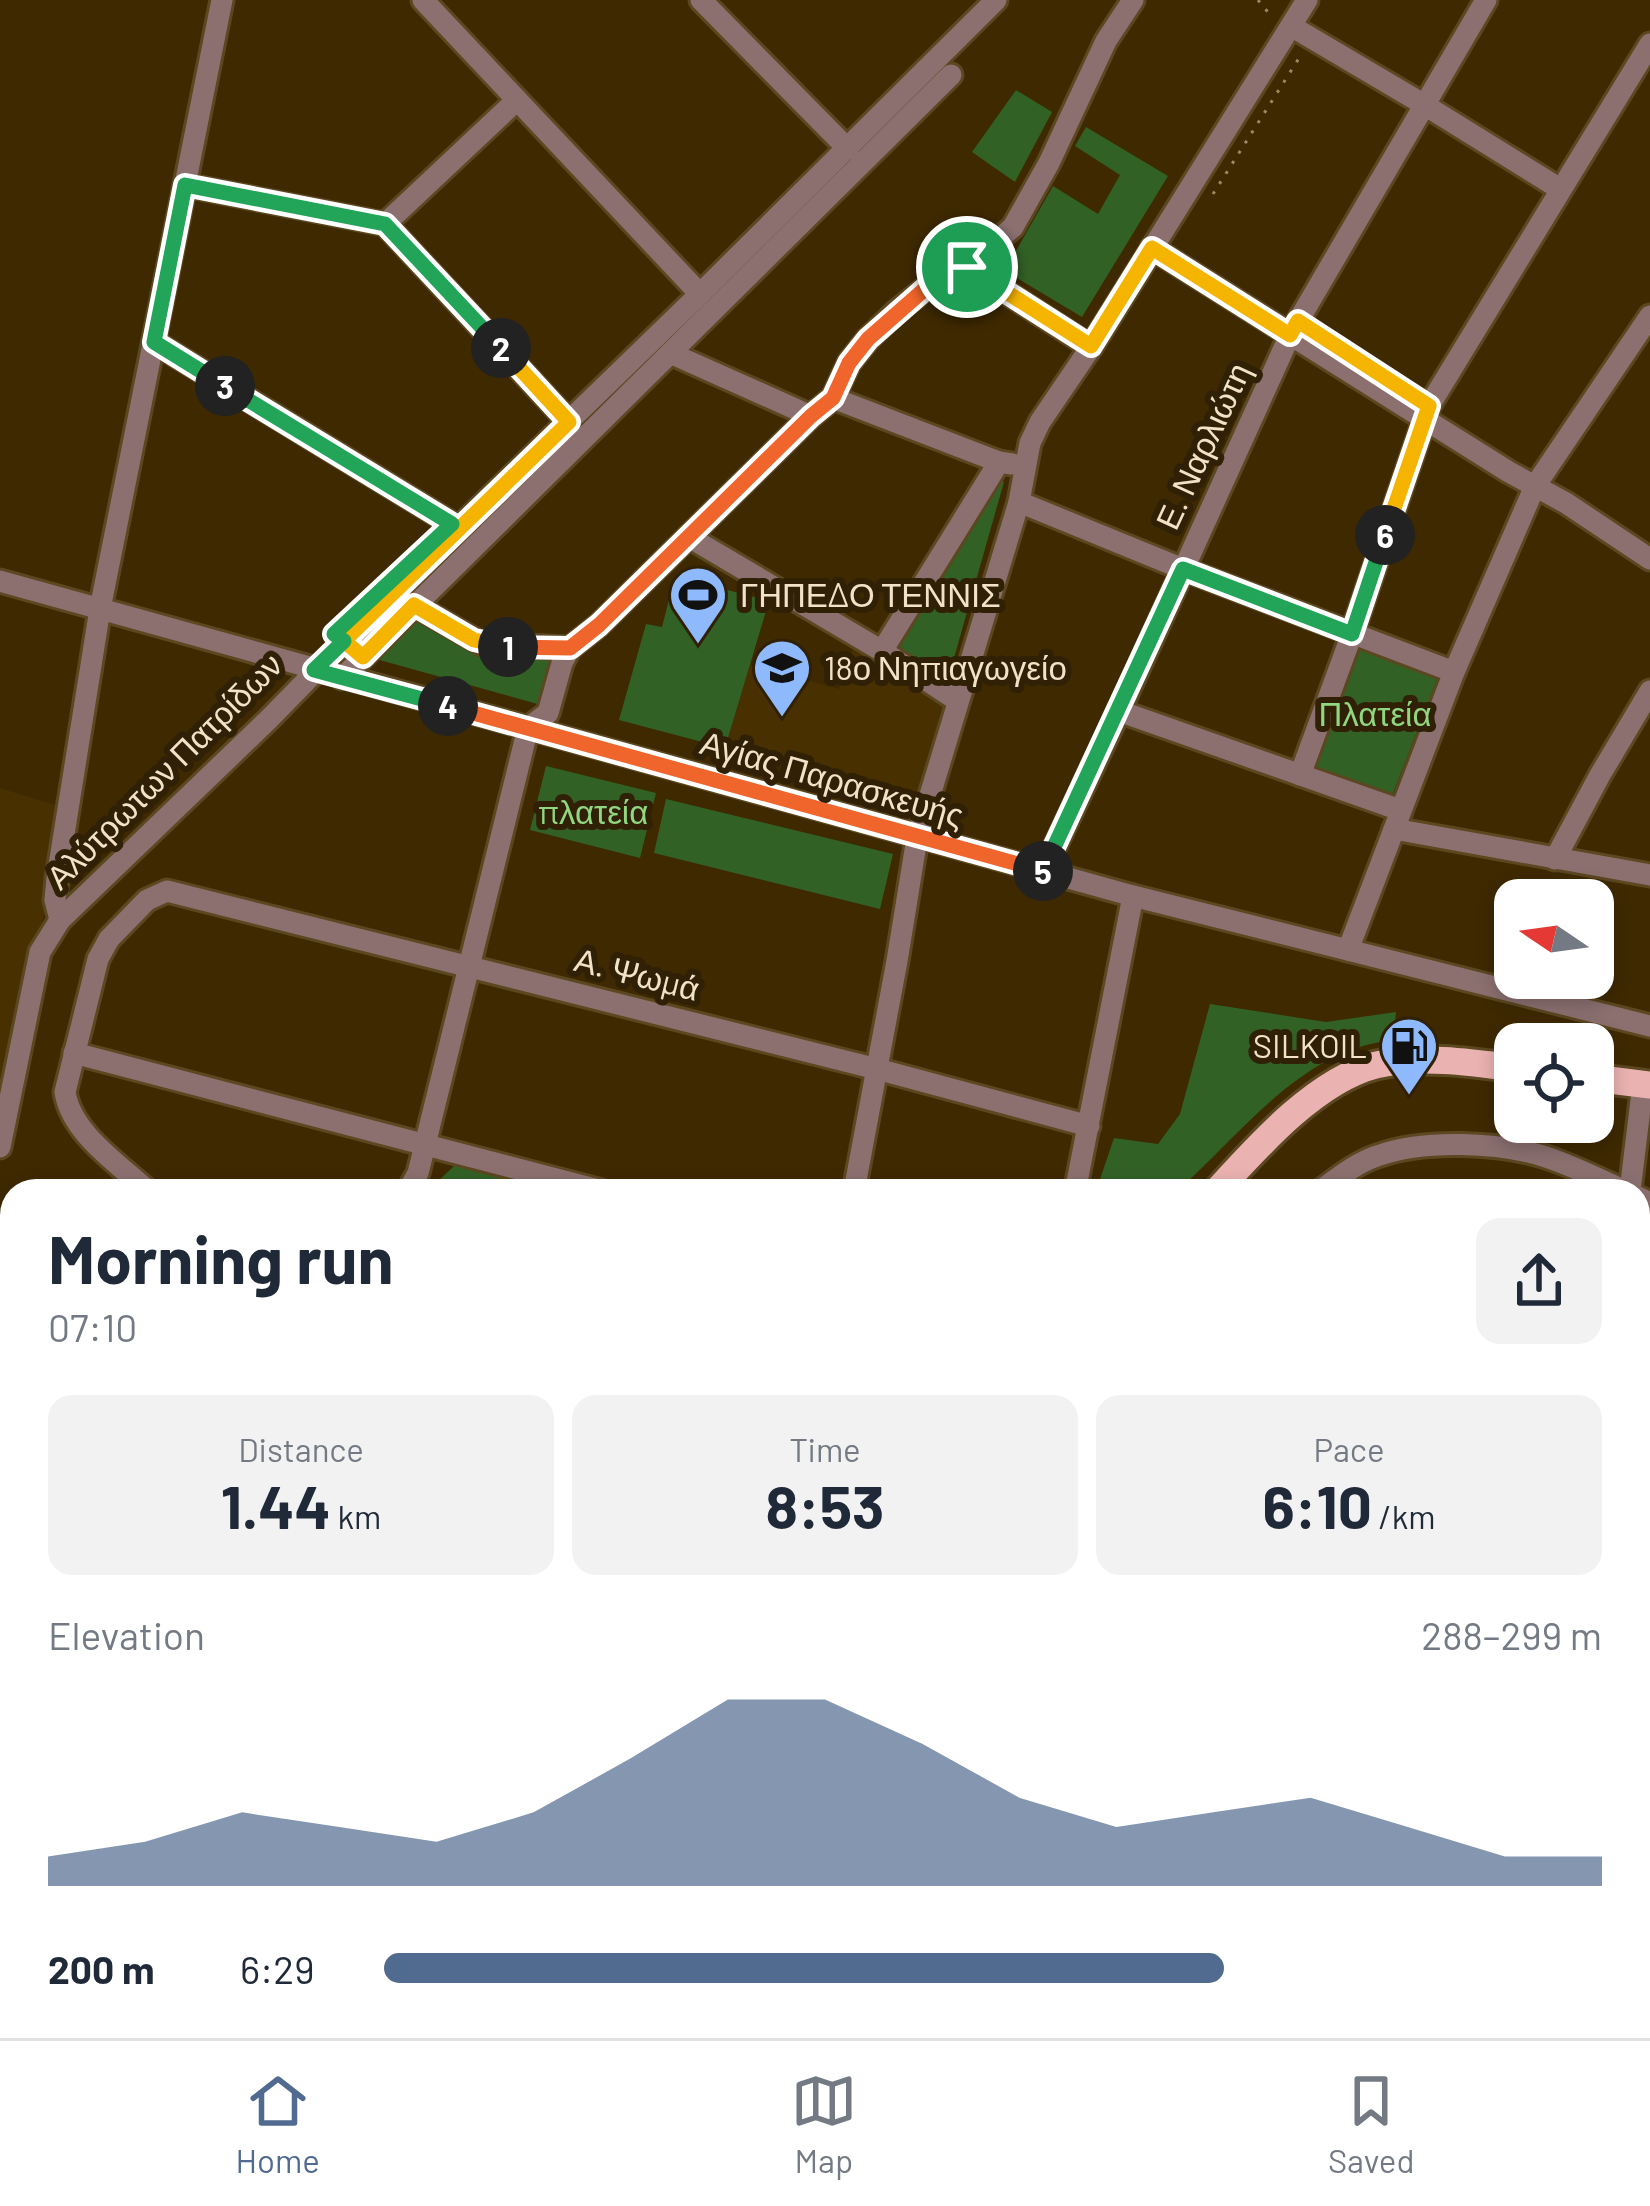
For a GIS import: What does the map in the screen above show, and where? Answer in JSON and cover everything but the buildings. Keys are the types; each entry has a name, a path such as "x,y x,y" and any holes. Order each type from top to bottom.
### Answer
{"main road":[{"path":"1229,1179 1290,1116 1358,1072 1380,1064 1419,1061 1494,1065"},
{"path":"1614,1080 1647,1084"}],"street":[{"path":"60,920 57,878 100,609 222,0"},
{"path":"423,0 700,294"},
{"path":"701,0 848,149"},
{"path":"415,1179 528,728 548,713 570,648 833,398 849,363 868,339 926,288 967,267 1013,227 1106,40 1133,0"},
{"path":"856,1179 917,838 1019,502 1030,443 1307,0"},
{"name":"Ε. Ναρλιώτη","path":"1042,872 1290,335 1486,0"},
{"name":"Αλύτρωτων Πατρίδων","path":"0,1147 40,952 60,920 848,149 993,1"},
{"path":"1288,30 1424,104 1560,189"},
{"path":"1300,775 1424,418 1650,44"},
{"path":"341,678 950,75"},
{"path":"385,224 517,100"},
{"path":"185,185 385,224 569,422"},
{"path":"1152,248 1650,559"},
{"path":"967,267 1091,346"},
{"path":"1348,950 1454,672 1535,485 1643,342 1650,316"},
{"path":"154,342 459,528"},
{"path":"670,352 811,416"},
{"path":"833,398 999,462 1025,467"},
{"path":"882,651 999,462"},
{"path":"1019,502 1454,672"},
{"path":"689,537 958,701"},
{"name":"Αγίας Παρασκευής","path":"0,581 1042,872 1650,1025"},
{"path":"414,605 482,644 570,648"},
{"path":"1556,859 1650,691"},
{"path":"1119,711 1300,775 1397,820 1556,859 1650,875"},
{"name":"Α. Ψωμά","path":"74,1054 98,959 109,939 147,900 167,891 1090,1126"},
{"path":"1075,1179 1090,1126 1133,896"},
{"path":"135,1179 95,1142 67,1106 65,1092 74,1054 556,1179"},
{"path":"1630,1179 1647,1084"},
{"path":"1340,1179 1377,1156 1456,1145 1545,1157 1599,1179"}],"path":[{"path":"1212,196 1306,46 1258,0"}],"shaded area":[{"path":"856,640 957,699 919,800 725,748 750,665 839,689"},
{"path":"0,788 65,808 9,1093 0,1100"}],"green space":[{"path":"1016,90 1052,112 1015,182 972,152"},
{"path":"1086,127 1168,176 1082,317 1010,274 1009,263 1053,186 1098,214 1120,175 1075,146"},
{"path":"996,477 1004,482 948,679 942,683 899,656 896,640"},
{"name":"ΓΗΠΕΔΟ ΤΕΝΝΙΣ","path":"675,576 769,601 725,748 619,720 646,624 662,627"},
{"path":"417,614 495,656 557,658 541,705 376,659"},
{"name":"Πλατεία","path":"1355,642 1439,675 1390,801 1307,769"},
{"name":"πλατεία","path":"546,766 656,793 640,858 530,830"},
{"path":"666,799 893,854 880,909 654,853"},
{"path":"1210,1004 1326,1022 1396,1012 1393,1040 1360,1047 1301,1077 1189,1179 1100,1179 1114,1138 1158,1144 1180,1114"},
{"path":"456,1164 517,1179 440,1179"}],"place":[{"name":"ΓΗΠΕΔΟ ΤΕΝΝΙΣ","path":"698,646"},
{"name":"18ο Νηπιαγωγείο","path":"782,719"},
{"name":"SILKOIL","path":"1409,1097"}],"route":[{"path":"967,267 926,288 868,339 849,363 833,398 570,648 482,644 414,605 363,657 344,641 569,422 385,224 185,185 154,342 452,524 334,634 344,641 314,670 1042,872 1183,569 1352,634 1429,406 1298,321 1290,335 1152,248 1091,346 967,267"}]}
